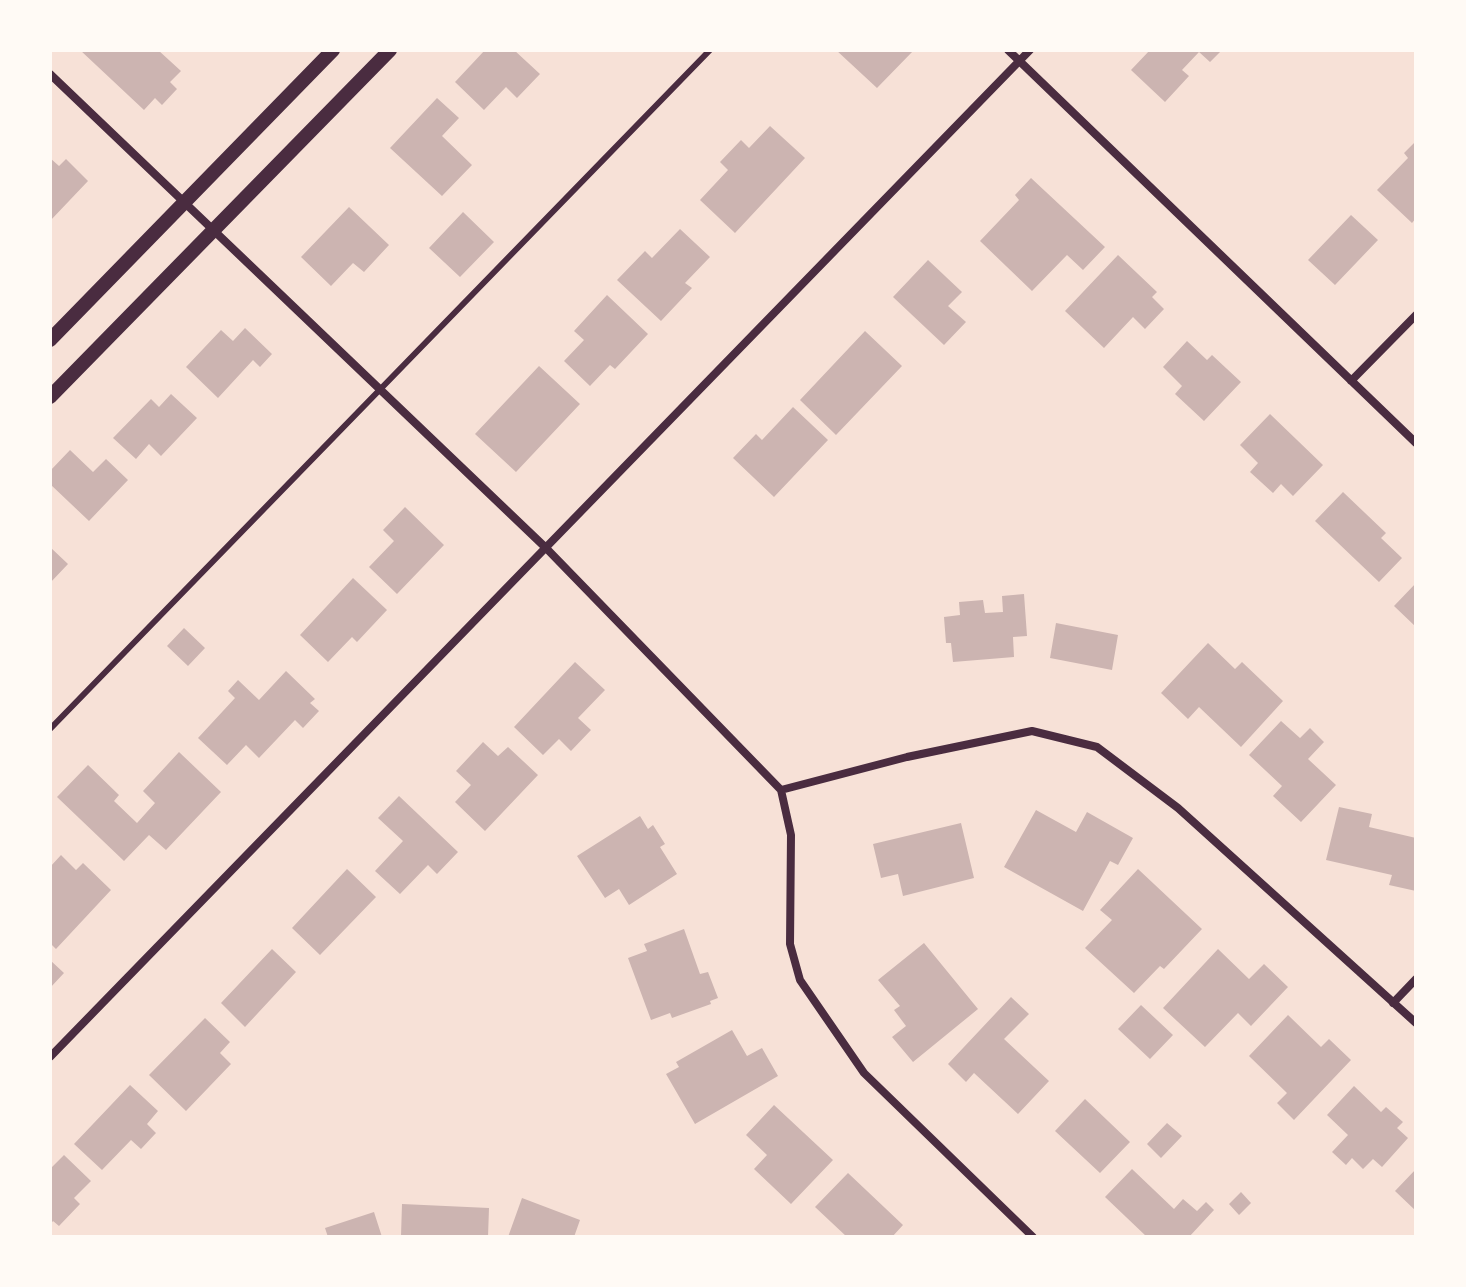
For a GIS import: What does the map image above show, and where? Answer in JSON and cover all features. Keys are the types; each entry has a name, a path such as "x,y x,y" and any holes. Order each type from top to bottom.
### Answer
{"street":[{"path":"50,340 333,50"},
{"path":"50,397 390,50"},
{"path":"1008,50 1416,443"},
{"path":"50,1057 1030,50"},
{"path":"50,74 546,548 781,790 791,835 790,944 800,980 864,1073 1033,1237"},
{"path":"1351,381 1416,315"},
{"path":"781,790 907,757 1032,731 1097,747 1178,808 1416,1023"},
{"path":"1393,1003 1416,979"}],"lane":[{"path":"50,729 710,50"}],"building":[{"path":"80,50 158,50 181,71 170,82 177,89 162,105 155,98 144,110"},
{"path":"485,50 514,50 540,74 517,98 506,87 484,110 455,82"},
{"path":"836,50 914,50 877,88"},
{"path":"1150,50 1222,50 1210,62 1199,52 1182,70 1189,76 1165,102 1131,70"},
{"path":"437,98 459,118 442,136 472,165 442,196 390,148"},
{"path":"770,126 805,158 735,233 700,200 728,170 720,162 741,140 749,148"},
{"path":"1416,141 1416,218 1412,223 1377,190 1408,158 1404,153"},
{"path":"50,158 59,166 66,159 88,181 50,221"},
{"path":"1031,178 1105,247 1083,270 1067,255 1032,291 980,241 1019,200 1015,195"},
{"path":"349,207 389,245 364,272 353,263 331,286 301,257"},
{"path":"463,212 494,242 460,277 429,248"},
{"path":"1351,215 1378,240 1335,285 1308,260"},
{"path":"680,229 710,257 685,283 692,288 661,321 617,280 645,251 652,258"},
{"path":"1118,255 1157,292 1152,297 1164,309 1145,329 1133,317 1104,348 1065,311"},
{"path":"928,260 962,292 948,306 966,322 944,345 893,297"},
{"path":"607,295 648,334 615,369 610,365 590,386 564,361 584,340 574,331"},
{"path":"245,328 272,354 260,367 253,360 218,398 186,367 221,330 233,341"},
{"path":"865,331 902,366 836,435 800,400"},
{"path":"1187,341 1207,360 1212,355 1241,382 1204,421 1175,394 1182,386 1163,367"},
{"path":"539,366 580,404 516,472 475,434"},
{"path":"171,394 197,418 161,456 149,444 136,459 113,438 151,399 159,407"},
{"path":"793,407 828,440 774,497 733,458 756,434 762,440"},
{"path":"1270,414 1323,465 1293,496 1281,484 1273,493 1250,472 1258,463 1240,445"},
{"path":"70,450 93,472 106,459 128,480 89,521 50,484 50,471"},
{"path":"1343,492 1386,533 1381,538 1402,558 1379,582 1315,521"},
{"path":"405,507 444,545 397,594 369,567 394,541 383,530"},
{"path":"50,547 68,564 50,583"},
{"path":"353,578 387,610 357,642 352,637 328,662 300,635"},
{"path":"1416,583 1416,627 1394,606"},
{"path":"1024,594 1027,636 1013,637 1014,657 953,662 951,643 946,643 944,617 960,615 959,602 983,600 985,613 1003,612 1002,596"},
{"path":"1056,623 1118,635 1112,670 1050,658"},
{"path":"184,628 205,648 188,666 167,646"},
{"path":"1208,643 1235,669 1242,662 1283,701 1241,747 1199,707 1188,719 1161,693"},
{"path":"575,662 605,690 578,718 591,730 571,751 559,739 543,755 514,727"},
{"path":"286,671 315,699 310,703 319,711 303,728 295,720 259,758 246,745 227,765 198,738 235,698 228,691 238,680 259,700"},
{"path":"1281,721 1300,738 1310,728 1324,742 1308,759 1336,785 1301,822 1273,796 1282,786 1249,755"},
{"path":"483,742 498,756 508,747 538,775 485,831 455,802 471,785 456,771"},
{"path":"179,752 221,792 166,850 149,835 124,861 57,797 88,765 119,795 114,801 137,823 155,803 143,791"},
{"path":"399,796 458,852 437,874 428,865 400,894 375,871 403,841 378,818"},
{"path":"1339,807 1372,814 1369,827 1416,838 1416,891 1389,885 1392,875 1326,860"},
{"path":"1036,810 1076,832 1087,812 1133,838 1118,865 1110,861 1083,911 1004,867"},
{"path":"640,816 648,829 653,825 665,844 660,847 677,874 629,905 619,889 605,898 577,856"},
{"path":"961,823 974,878 903,896 898,874 881,878 873,844"},
{"path":"61,855 76,870 83,863 111,890 56,949 50,943 50,867"},
{"path":"347,869 376,897 320,955 292,928"},
{"path":"1138,869 1202,929 1164,969 1160,966 1134,993 1085,948 1112,920 1100,910"},
{"path":"684,929 700,974 708,972 718,998 710,1001 711,1004 672,1018 670,1013 651,1020 628,958 647,951 644,944"},
{"path":"924,943 978,1009 913,1062 892,1037 906,1026 894,1010 900,1006 878,980"},
{"path":"272,949 296,972 245,1027 221,1003"},
{"path":"1218,949 1249,979 1264,964 1288,987 1251,1026 1238,1013 1205,1047 1163,1008"},
{"path":"50,960 64,973 50,988"},
{"path":"1011,997 1029,1014 1004,1039 1049,1081 1018,1114 974,1073 966,1082 948,1064"},
{"path":"1141,1005 1173,1035 1150,1059 1118,1029"},
{"path":"1288,1015 1321,1047 1329,1039 1351,1060 1294,1120 1277,1103 1287,1093 1249,1056"},
{"path":"205,1018 230,1042 220,1053 231,1064 186,1111 149,1075"},
{"path":"732,1030 747,1056 762,1048 778,1076 695,1124 666,1074 679,1067 676,1062"},
{"path":"130,1085 158,1111 147,1124 156,1133 141,1149 131,1140 102,1170 74,1144"},
{"path":"1354,1086 1381,1112 1386,1107 1403,1122 1397,1128 1408,1138 1382,1167 1373,1159 1363,1169 1352,1158 1346,1165 1332,1152 1348,1135 1327,1115"},
{"path":"1085,1099 1130,1142 1100,1173 1055,1131"},
{"path":"774,1105 833,1160 791,1204 754,1169 767,1155 746,1135"},
{"path":"1167,1123 1182,1136 1161,1158 1147,1144"},
{"path":"64,1155 91,1181 74,1198 80,1204 59,1226 53,1221 50,1225 50,1169"},
{"path":"1132,1169 1174,1209 1183,1199 1197,1211 1206,1202 1214,1210 1189,1237 1147,1237 1105,1197"},
{"path":"1416,1169 1416,1211 1395,1191"},
{"path":"848,1173 903,1225 892,1237 847,1237 815,1207"},
{"path":"1241,1192 1251,1203 1239,1215 1229,1204"},
{"path":"522,1198 580,1220 574,1237 508,1237"},
{"path":"402,1204 489,1208 488,1237 401,1236"},
{"path":"374,1212 382,1237 328,1237 325,1228"}]}
